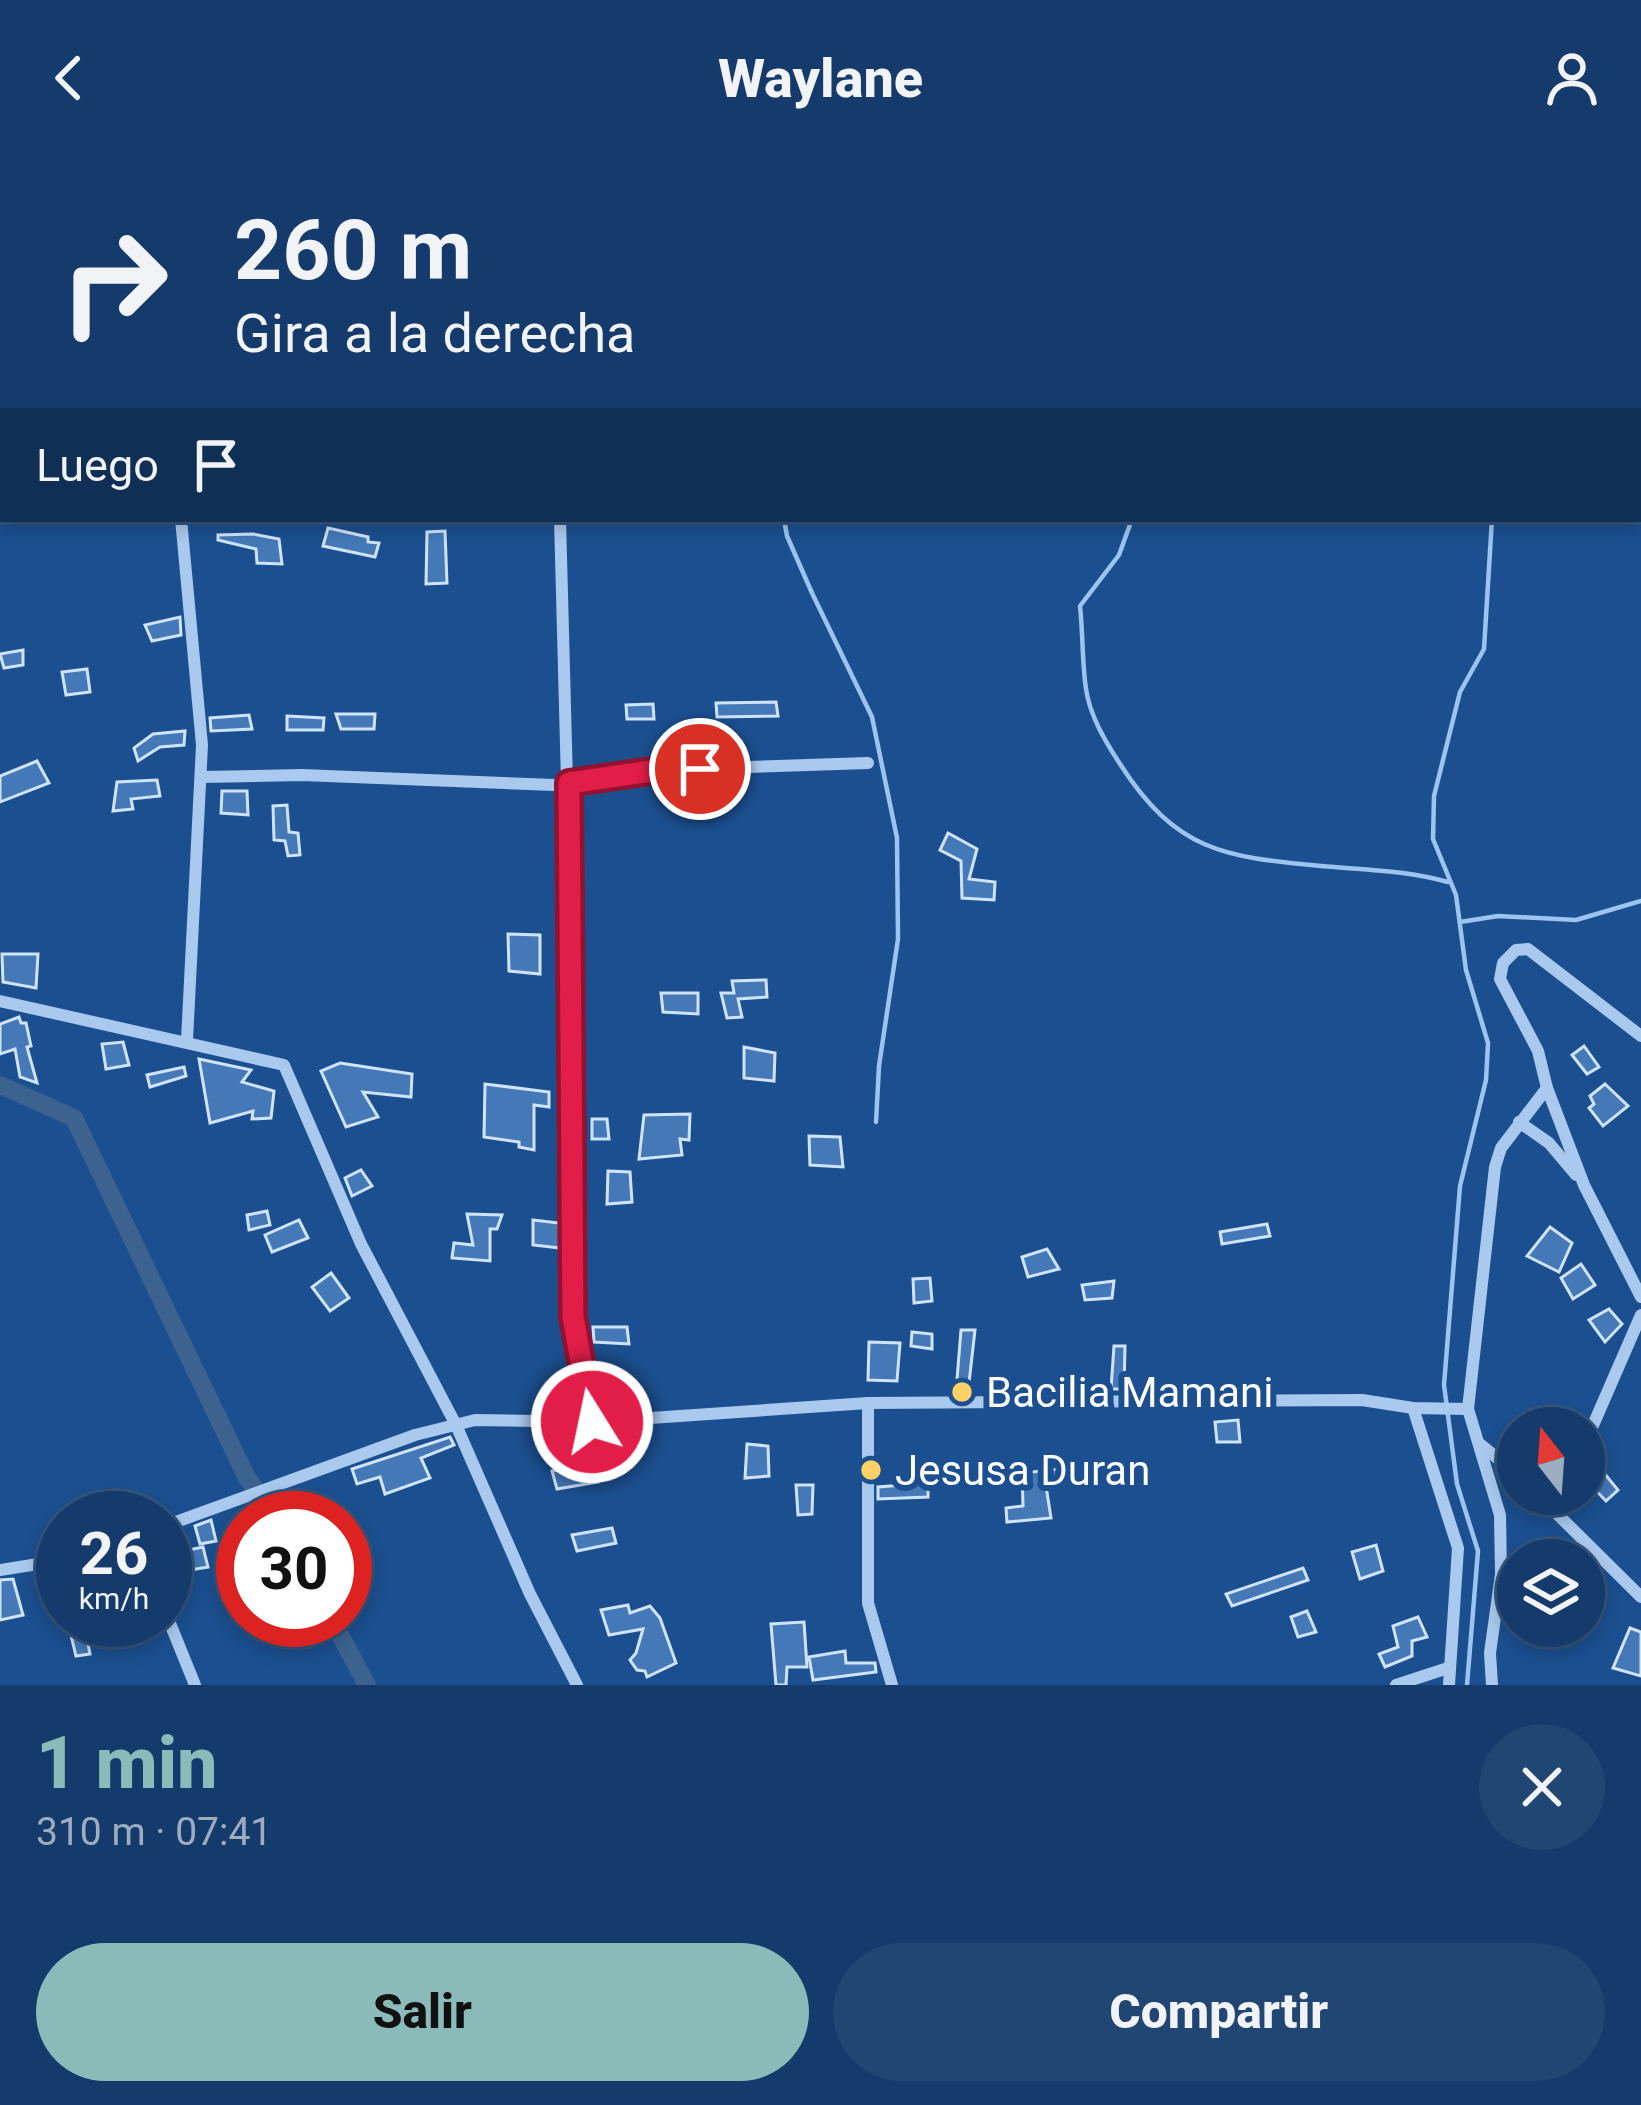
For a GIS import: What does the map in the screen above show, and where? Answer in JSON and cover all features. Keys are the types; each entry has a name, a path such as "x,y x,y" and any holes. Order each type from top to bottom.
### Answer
{"street":[{"path":"181,522 201,777 187,1040"},
{"path":"560,522 569,783 573,1317 592,1422"},
{"path":"201,777 302,775 569,783 658,770 868,763"},
{"path":"1641,1036 1528,949 1516,950 1503,963 1500,979 1538,1052 1584,1185 1641,1297"},
{"path":"0,1001 284,1065 361,1244 456,1425 530,1594 577,1685"},
{"path":"1497,1458 1480,1445 1454,1409 1495,1167 1501,1148 1547,1088"},
{"path":"1519,1122 1549,1143 1584,1185"},
{"path":"1601,1407 1641,1315"},
{"path":"192,1516 393,1443 475,1420 592,1422 868,1403 1362,1400 1454,1409"},
{"path":"868,1403 868,1603 892,1684 876,1685"},
{"path":"1413,1408 1458,1548 1450,1685"},
{"path":"1480,1445 1501,1515 1490,1653 1492,1685"},
{"path":"1559,1515 1641,1597"},
{"path":"0,1570 36,1565"},
{"path":"180,1647 195,1685"},
{"path":"1396,1685 1448,1668"}],"building":[{"path":"328,528 379,543 375,557 323,546"},
{"path":"445,531 447,583 426,584 427,532"},
{"path":"218,535 279,539 282,564 257,563 256,549 218,540"},
{"path":"180,617 181,635 152,641 145,625"},
{"path":"23,650 23,665 4,668 0,654"},
{"path":"87,669 90,692 66,695 62,672"},
{"path":"776,702 778,716 717,717 716,703"},
{"path":"653,704 654,719 627,719 626,705"},
{"path":"336,714 375,714 374,729 341,729"},
{"path":"249,715 252,729 211,731 210,718"},
{"path":"287,716 324,718 323,730 287,730"},
{"path":"185,731 184,745 160,747 138,761 134,748 153,734"},
{"path":"37,761 49,783 0,802 0,776"},
{"path":"157,780 160,796 131,799 133,809 113,811 117,782"},
{"path":"222,791 247,791 248,815 221,813"},
{"path":"287,805 289,832 298,833 300,855 288,856 285,841 274,840 273,806"},
{"path":"948,833 977,849 969,879 995,882 994,900 962,898 961,861 940,850"},
{"path":"508,934 540,935 540,974 509,971"},
{"path":"2,954 38,954 36,988 3,982"},
{"path":"766,980 767,997 738,999 742,1017 727,1018 721,993 734,993 732,981"},
{"path":"661,993 698,993 698,1014 663,1012"},
{"path":"19,1017 26,1023 37,1083 20,1077 15,1049 0,1054 0,1024"},
{"path":"123,1042 129,1065 106,1069 102,1044"},
{"path":"1584,1046 1599,1067 1587,1074 1572,1055"},
{"path":"744,1047 775,1053 774,1081 744,1078"},
{"path":"199,1059 251,1070 242,1082 274,1091 271,1118 252,1119 253,1111 210,1123"},
{"path":"340,1063 412,1074 411,1097 363,1092 378,1117 346,1127 321,1071"},
{"path":"184,1067 186,1076 150,1087 147,1075"},
{"path":"485,1084 549,1092 549,1107 534,1105 534,1150 519,1147 519,1142 484,1137"},
{"path":"1605,1084 1628,1106 1603,1126 1589,1108 1594,1104 1590,1096"},
{"path":"690,1114 689,1140 680,1139 682,1155 639,1159 644,1115"},
{"path":"592,1119 607,1119 609,1139 592,1139"},
{"path":"809,1136 840,1137 843,1167 810,1165"},
{"path":"361,1170 372,1186 352,1196 345,1178"},
{"path":"608,1171 630,1172 632,1202 607,1204"},
{"path":"267,1211 270,1225 249,1230 247,1215"},
{"path":"467,1214 502,1215 497,1229 490,1229 490,1261 452,1258 454,1243 473,1245"},
{"path":"299,1220 308,1238 272,1252 265,1235"},
{"path":"533,1220 559,1223 560,1248 533,1245"},
{"path":"1267,1224 1270,1236 1222,1244 1220,1232"},
{"path":"1550,1227 1572,1243 1559,1272 1527,1256"},
{"path":"1047,1249 1059,1269 1028,1277 1022,1257"},
{"path":"1581,1264 1595,1285 1573,1299 1561,1278"},
{"path":"331,1273 349,1298 330,1311 312,1287"},
{"path":"930,1278 932,1301 914,1303 913,1279"},
{"path":"1114,1281 1112,1298 1085,1300 1082,1285"},
{"path":"1609,1309 1622,1324 1605,1342 1589,1320"},
{"path":"593,1327 627,1327 629,1344 594,1342"},
{"path":"961,1330 975,1330 968,1392 956,1392"},
{"path":"912,1332 932,1334 932,1349 911,1346"},
{"path":"869,1342 900,1343 897,1381 868,1380"},
{"path":"1114,1346 1125,1346 1124,1389 1111,1389"},
{"path":"1238,1420 1240,1442 1217,1442 1215,1422"},
{"path":"450,1437 454,1445 421,1458 430,1478 385,1494 380,1477 357,1484 352,1469"},
{"path":"606,1444 614,1461 623,1459 625,1464 597,1476 598,1482 557,1489 552,1471 597,1464 591,1449"},
{"path":"747,1444 768,1446 769,1476 745,1478"},
{"path":"1060,1469 1059,1484 1046,1486 1051,1518 1007,1522 1006,1508 1023,1506 1022,1473"},
{"path":"1605,1474 1618,1490 1605,1500"},
{"path":"928,1483 928,1497 878,1499 878,1487"},
{"path":"796,1485 813,1485 812,1514 798,1515"},
{"path":"211,1520 216,1541 200,1544 195,1526"},
{"path":"612,1528 616,1543 577,1551 572,1535"},
{"path":"1376,1545 1383,1571 1360,1579 1352,1552"},
{"path":"203,1547 208,1567 192,1570 192,1549"},
{"path":"1303,1568 1308,1580 1232,1606 1226,1594"},
{"path":"13,1579 23,1615 0,1620 0,1580"},
{"path":"628,1605 630,1613 650,1606 660,1618 676,1663 647,1677 645,1671 637,1670 630,1660 643,1629 609,1635 601,1610"},
{"path":"1307,1611 1316,1632 1298,1637 1291,1617"},
{"path":"1418,1617 1427,1637 1412,1641 1412,1656 1385,1667 1379,1654 1398,1647 1393,1626"},
{"path":"804,1622 807,1667 787,1667 786,1685 776,1685 771,1624"},
{"path":"1630,1628 1641,1632 1641,1676 1613,1668"},
{"path":"74,1647 89,1647 90,1654 76,1656"},
{"path":"845,1651 846,1663 875,1663 876,1672 813,1680 809,1657"}],"waterway":[{"path":"785,522 812,593 872,717 897,838 898,939 879,1066 876,1122"},
{"path":"1131,522 1119,555 1080,606 1091,709 1141,793 1182,832 1229,853 1448,882"},
{"path":"1467,1685 1478,1551 1457,1484 1444,1385 1460,1186 1486,1080 1488,1043 1466,970 1456,895 1433,839 1434,796 1460,692 1484,649 1492,522"},
{"path":"1460,922 1498,916 1576,920 1641,901"},
{"path":"0,1085 74,1118 257,1491"},
{"path":"347,1647 367,1685"}],"place":[{"name":"Bacilia Mamani","path":"962,1392"},
{"name":"Jesusa Duran","path":"871,1470"}],"route":[{"path":"592,1422 573,1317 569,783 700,769"}]}
